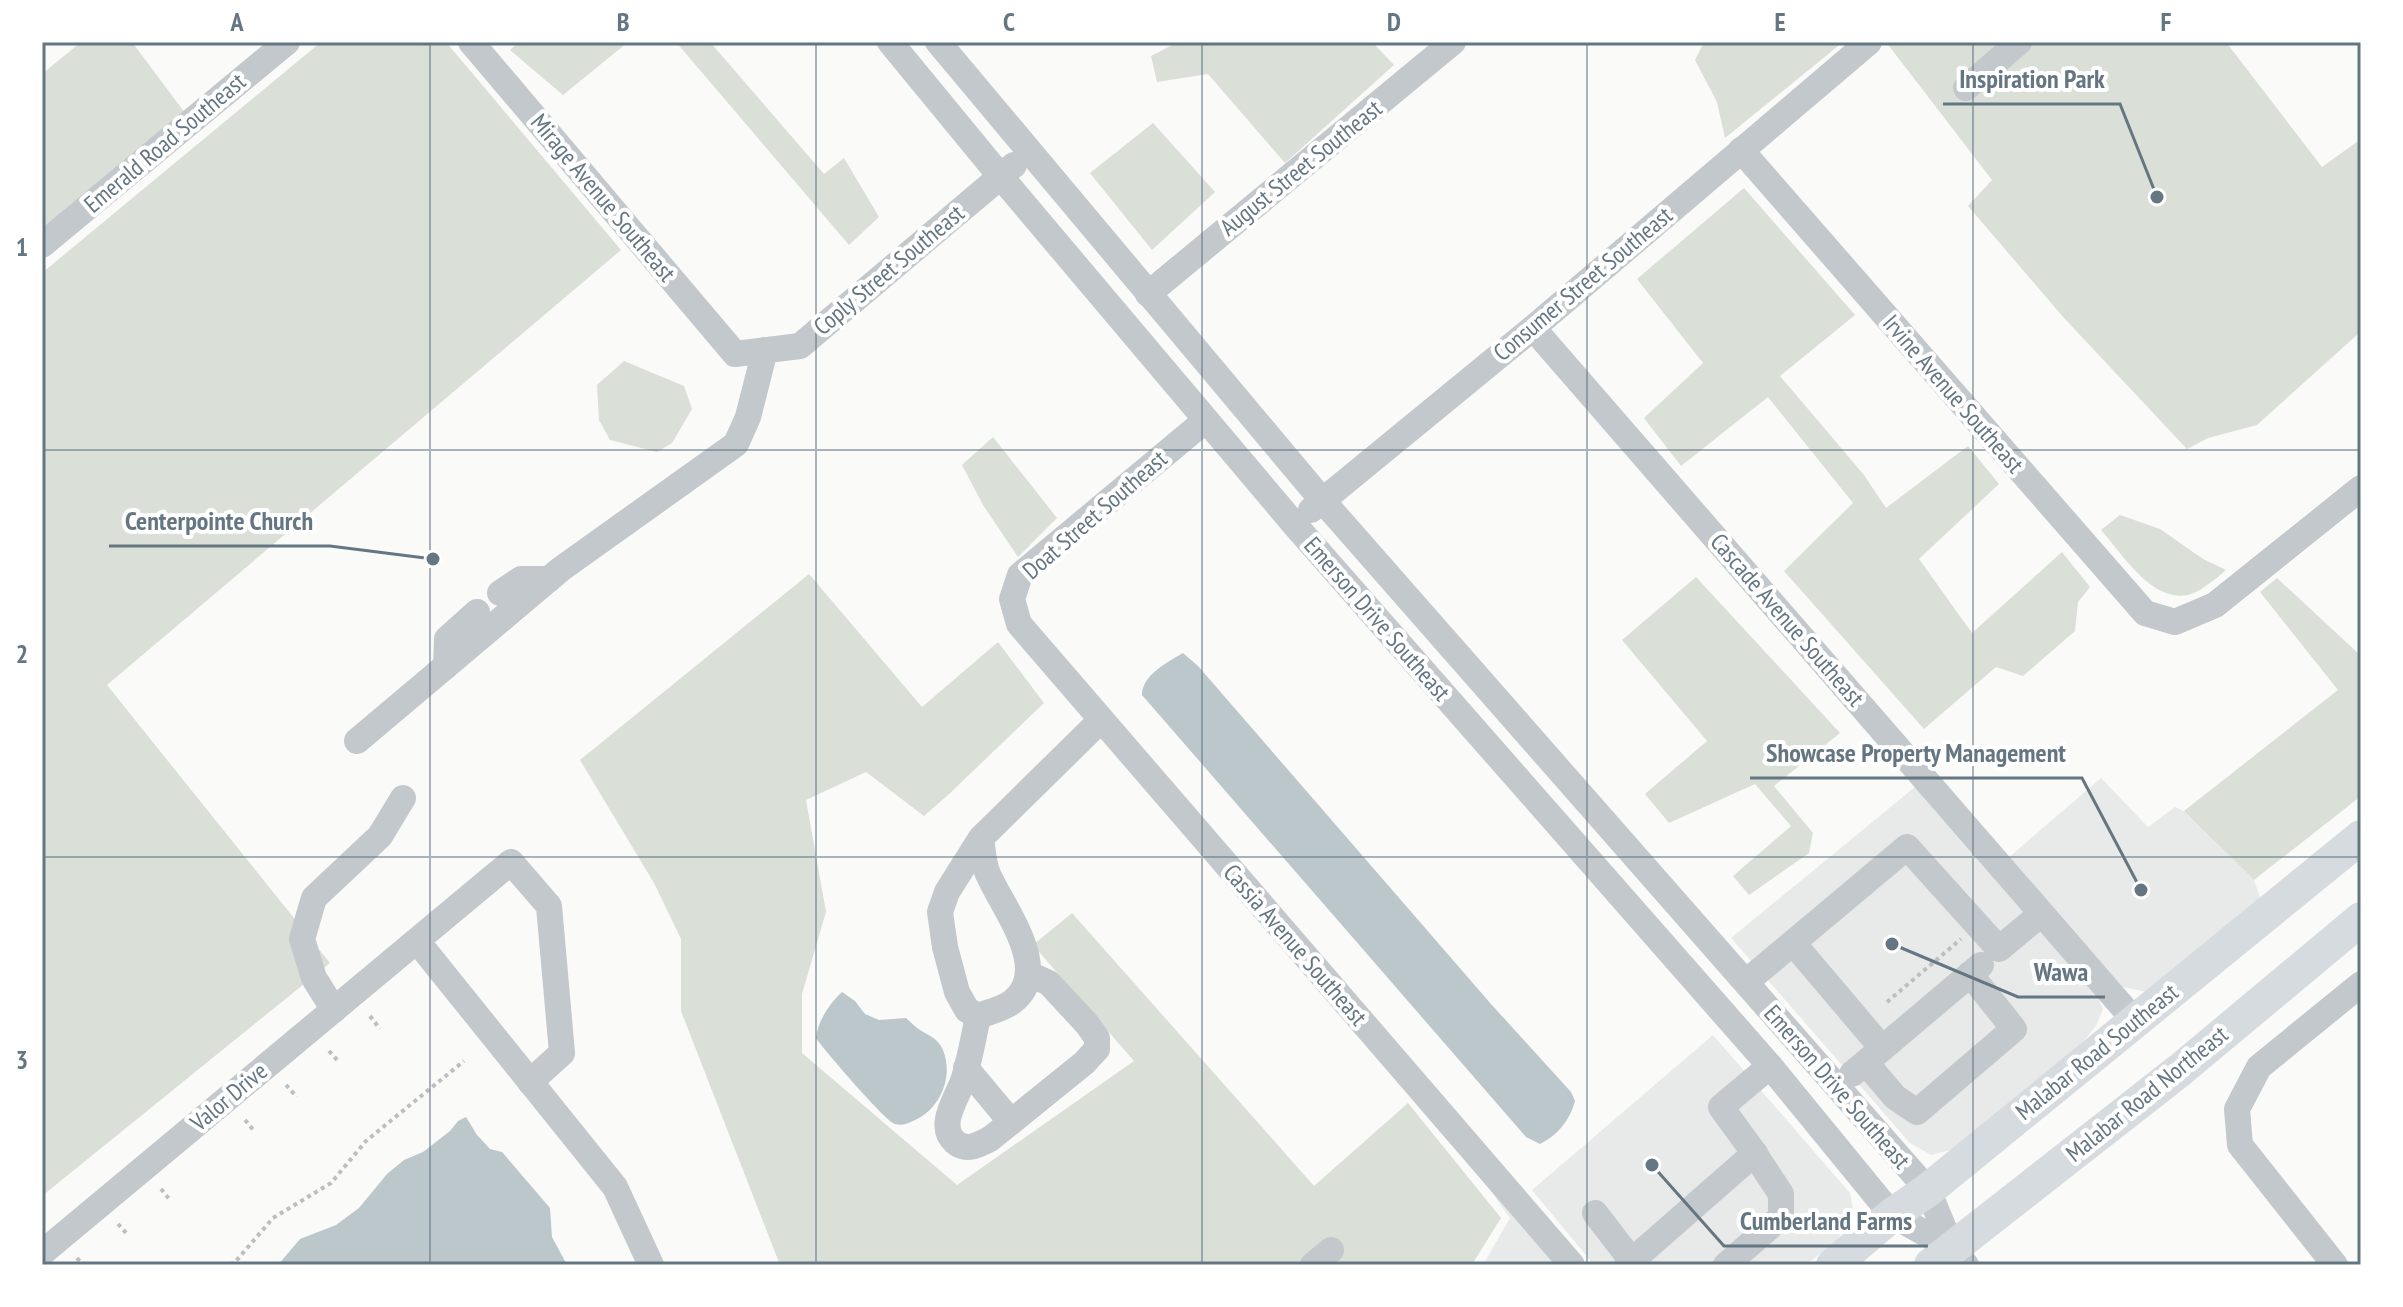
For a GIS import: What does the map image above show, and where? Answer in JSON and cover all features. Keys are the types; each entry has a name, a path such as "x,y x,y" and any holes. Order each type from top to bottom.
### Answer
{"main road":[{"name":"Malabar Road Southeast","path":"1833,1265 2361,837"},
{"name":"Malabar Road Northeast","path":"1950,1259 2361,919"}],"street":[{"name":"Emerald Road Southeast","path":"42,245 287,42"},
{"name":"Mirage Avenue Southeast","path":"471,42 735,354"},
{"name":"Emerson Drive Southeast","path":"890,42 1294,524 1770,1066 1892,1215 1950,1259"},
{"name":"Emerson Drive Southeast","path":"938,42 1322,500 1928,1190 1950,1259"},
{"name":"August Street Southeast","path":"1148,294 1453,42"},
{"name":"Consumer Street Southeast","path":"1294,524 1533,328 1869,42"},
{"path":"1966,88 2019,42"},
{"name":"Irvine Avenue Southeast","path":"1741,150 2145,613 2175,622 2215,605 2361,488"},
{"name":"Coply Street Southeast","path":"735,354 800,346 1028,152"},
{"name":"Cascade Avenue Southeast","path":"1533,328 2135,1021"},
{"path":"357,741 549,579 736,444 748,417 765,350"},
{"name":"Doat Street Southeast","path":"1019,624 1012,599 1020,575 1206,420"},
{"path":"500,593 521,579 549,579"},
{"path":"446,666 447,639 477,612"},
{"name":"Cassia Avenue Southeast","path":"1019,624 1572,1265"},
{"path":"978,1016 967,1010 957,992 945,947 940,912 947,892 981,838 1101,720"},
{"path":"334,1010 314,978 302,939 314,898 380,836 403,798"},
{"path":"978,1016 1012,1002 1024,990 1029,974 1018,931 986,871 981,838"},
{"path":"1746,982 1907,847 1999,949"},
{"name":"Valor Drive","path":"42,1253 511,862 549,906 562,1053 530,1082"},
{"path":"1837,1086 2041,914"},
{"path":"417,941 615,1187 651,1265"},
{"path":"1793,943 1874,1056 1895,1097 1917,1112 2014,1029 1970,974"},
{"path":"978,1016 966,1068 948,1117 947,1132 961,1147 973,1148 990,1139 1097,1049 1097,1038 1087,1024 1049,983 1029,974"},
{"path":"2335,1265 2240,1145 2237,1109 2259,1067 2361,984"},
{"path":"1737,1262 1781,1217 1781,1194 1721,1107 1770,1066"},
{"path":"966,1068 1011,1122"},
{"path":"1595,1213 1632,1264 1755,1153"}],"path":[{"path":"1887,1002 1963,937"},
{"path":"370,1016 380,1029"},
{"path":"329,1051 339,1062"},
{"path":"230,1265 273,1218 331,1183 366,1141 464,1061"},
{"path":"286,1085 297,1097"},
{"path":"245,1120 255,1132"},
{"path":"161,1189 170,1200"},
{"path":"118,1224 128,1235"},
{"path":"77,1258 83,1265"}],"shaded area":[{"path":"81,42 132,42 191,121 42,245 42,74"},
{"path":"321,42 446,42 621,250 107,685 330,963 42,1196 42,273"},
{"path":"519,42 628,42 563,95 510,50"},
{"path":"676,42 710,42 824,174 844,158 879,217 849,245"},
{"path":"1178,42 1372,42 1394,65 1285,163 1208,74 1157,82 1151,56"},
{"path":"1704,42 1843,42 1725,138 1717,102 1695,60"},
{"path":"1886,42 2226,42 2322,167 2361,139 2361,326 2358,334 2257,425 2208,438 2187,449 2064,318 1968,206 1992,180"},
{"path":"1153,123 1215,192 1152,250 1090,173"},
{"path":"1744,188 1855,315 1780,376 1864,475 1886,508 1968,446 1999,484 1919,559 1972,633 2062,552 2090,587 2078,602 2075,631 2023,676 1996,667 1924,729 1784,571 1853,503 1768,397 1681,466 1644,418 1703,363 1637,279"},
{"path":"624,361 684,386 692,409 672,443 657,452 610,440 599,420 597,385"},
{"path":"993,437 1057,518 1018,557 983,505 962,465"},
{"path":"2120,515 2160,529 2203,559 2226,570 2200,590 2185,595 2171,595 2157,589 2132,567 2101,530"},
{"path":"809,574 922,707 998,642 1044,703 924,816 866,772 806,800 826,912 802,994 802,1053 957,1185 1134,1061 1033,945 1072,913 1314,1186 1408,1103 1501,1218 1473,1263 780,1265 681,1011 681,939 654,883 580,760"},
{"path":"1696,577 1840,733 1774,786 1813,833 1809,853 1749,895 1733,876 1791,826 1755,784 1669,823 1645,794 1707,741 1622,640"},
{"path":"2277,578 2361,656 2361,796 2254,880 2184,811 2338,690 2260,592"},
{"path":"1183,653 1198,666 1571,1092 1575,1101 1573,1108 1552,1136 1540,1144 1526,1137 1142,695 1151,675"},
{"path":"2101,778 2148,827 2175,807 2184,811 2254,880 2261,900 2147,992 2123,987 2008,858"},
{"path":"1915,787 2094,989 2103,1009 2096,1026 2082,1043 1954,1149 1931,1155 1910,1143 1731,938"},
{"path":"842,992 855,1001 865,1014 879,1020 906,1018 941,1046 946,1060 945,1081 937,1101 922,1116 902,1125 889,1120 816,1038 825,1013"},
{"path":"1713,1035 1850,1193 1854,1215 1836,1241 1806,1265 1594,1265 1532,1190"},
{"path":"466,1117 477,1135 490,1149 502,1152 550,1208 552,1237 567,1265 278,1265 300,1239 336,1225 359,1208 387,1174 404,1160 423,1152"},
{"path":"1480,1176 1556,1265 1483,1265 1510,1218"}],"place":[{"name":"Inspiration Park","path":"2157,197"},
{"name":"Centerpointe Church","path":"433,559"},
{"name":"Showcase Property Management","path":"2141,890"},
{"name":"Wawa","path":"1892,944"},
{"name":"Cumberland Farms","path":"1652,1165"}]}
